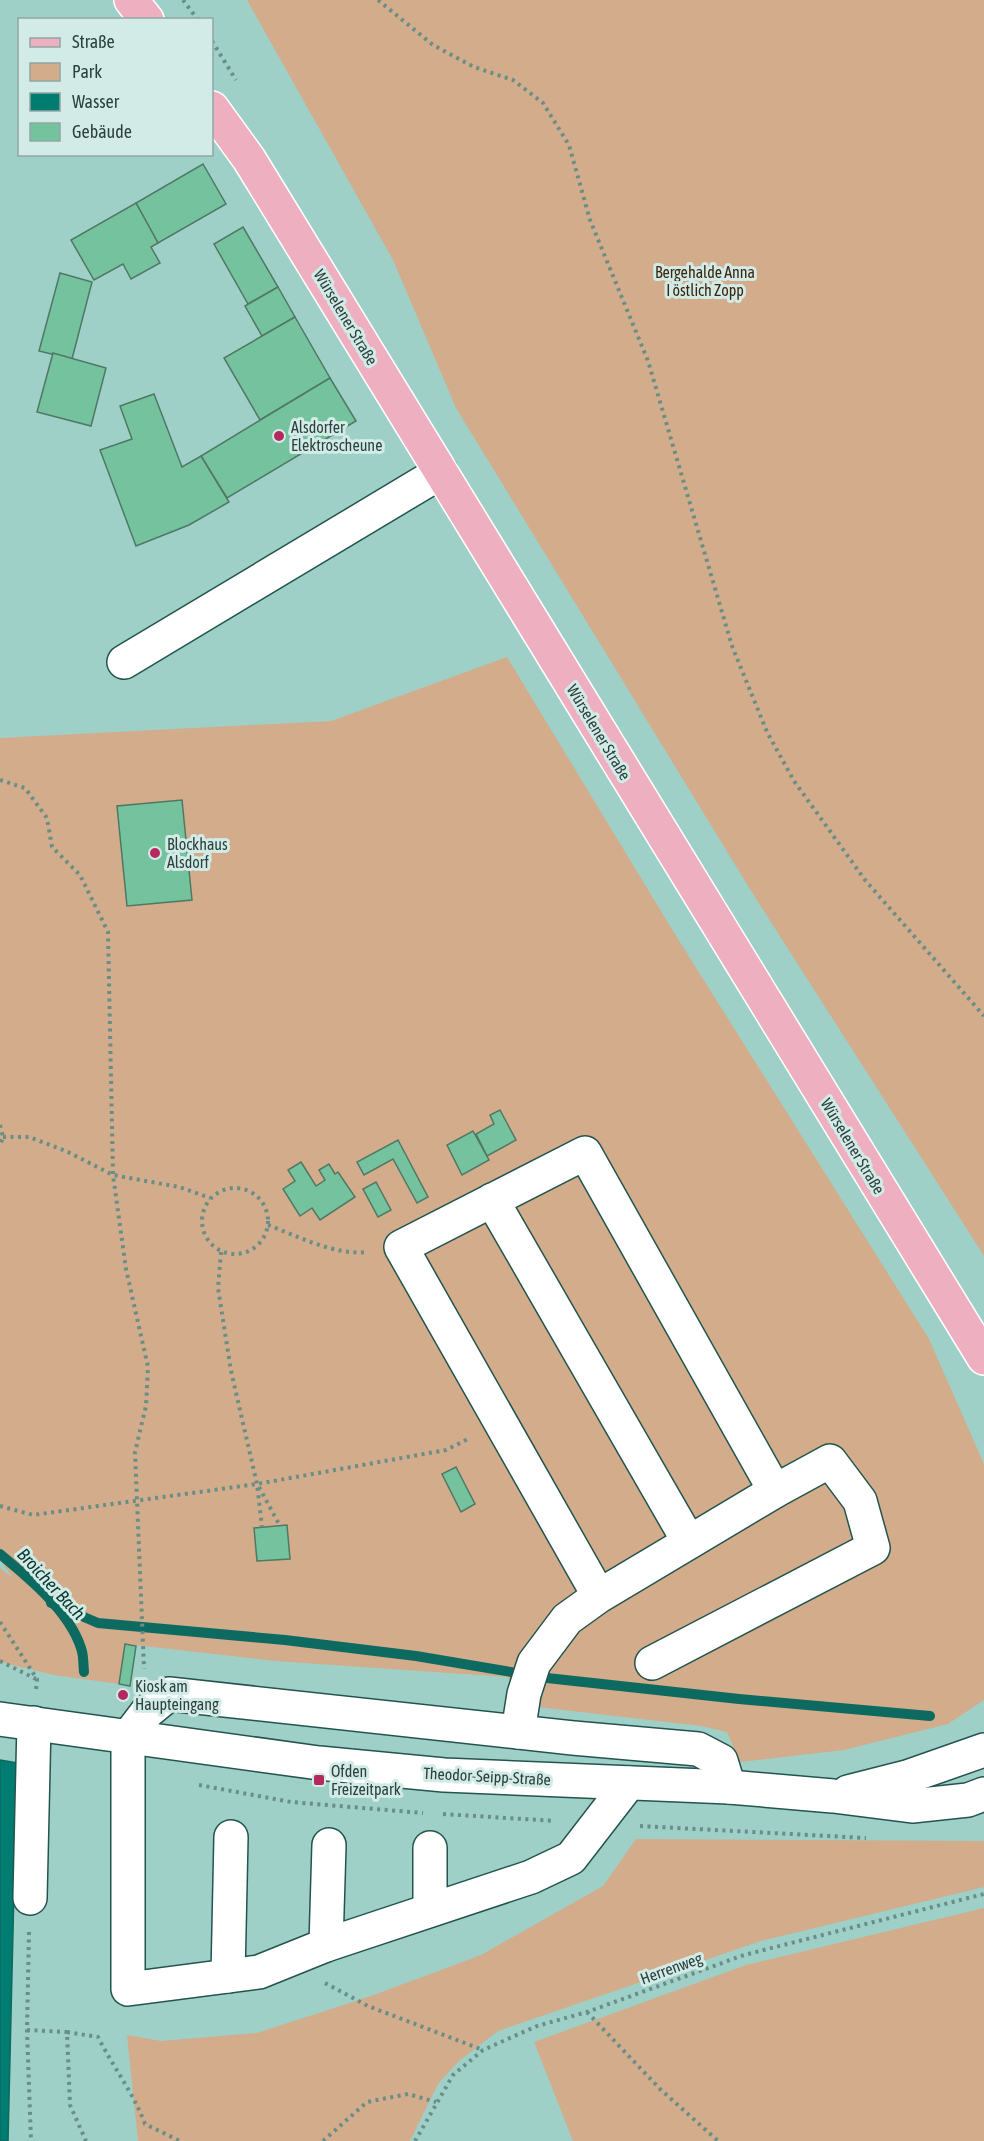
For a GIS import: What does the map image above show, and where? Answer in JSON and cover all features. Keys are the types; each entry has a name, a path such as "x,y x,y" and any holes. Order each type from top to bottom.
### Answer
{"main road":[{"path":"131,0 145,18"},
{"name":"Würselener Straße","path":"213,109 249,159 984,1358"}],"street":[{"path":"124,662 441,472"},
{"path":"599,1596 401,1247 585,1153 775,1491"},
{"path":"492,1200 688,1542"},
{"path":"518,1732 524,1694 534,1663 567,1619 599,1596 688,1542 830,1461 860,1501 873,1548 652,1663"},
{"path":"629,1783 571,1858 531,1877 326,1945 259,1972 129,1989 128,1737 147,1712 169,1695 698,1749 721,1761 729,1787"},
{"name":"Theodor-Seipp-Straße","path":"0,1719 319,1763 422,1773 729,1787 912,1806 968,1800 984,1794"},
{"path":"30,1898 34,1723"},
{"name":"Theodor-Seipp-Straße","path":"833,1796 907,1777 984,1750"},
{"path":"228,1976 231,1837"},
{"path":"326,1945 328,1845"},
{"path":"430,1848 430,1910"}],"path":[{"path":"183,0 196,18"},
{"path":"378,0 433,45 474,68 513,80 543,103 569,145 590,220 648,361 732,646 768,732 794,781 865,880 984,1016"},
{"path":"0,780 25,788 47,818 52,847 80,875 108,932 113,1175 126,1269 148,1366 146,1406 135,1452 142,1641"},
{"path":"0,1125 3,1137 0,1146"},
{"path":"3,1137 29,1137 66,1151 113,1175 179,1186 210,1198"},
{"path":"236,1187 249,1191 261,1200 267,1212 268,1225 264,1237 246,1253 221,1252 211,1244 202,1228 203,1209 210,1198 222,1190 236,1187"},
{"path":"268,1225 312,1242 357,1253 401,1247"},
{"path":"221,1252 218,1288 221,1312 231,1371 257,1484 262,1527"},
{"path":"0,1506 33,1515 257,1484 446,1450 501,1422"},
{"path":"257,1484 280,1526"},
{"path":"0,1622 37,1679 0,1661"},
{"name":"Herrenweg","path":"415,2141 435,2102 453,2075 483,2050 537,2026 587,2012 744,1955 984,1894"},
{"path":"30,1898 27,2030 31,2141"},
{"path":"284,1962 368,2006 483,2050"},
{"path":"587,2012 661,2090 718,2141"},
{"path":"27,2030 67,2032 98,2037 113,2066 136,2099 145,2124 180,2141"},
{"path":"67,2032 70,2105 86,2141"},
{"path":"323,2141 366,2102 408,2094 435,2102"}],"green space":[{"name":"Bergehalde Anna I östlich Zopp","path":"247,0 984,0 984,1256 753,894 456,408 393,260"},
{"path":"507,657 673,931 929,1339 984,1464 984,1700 948,1724 844,1750 740,1762 727,1732 701,1726 529,1706 507,1677 275,1661 126,1644 119,1684 54,1675 0,1662 0,1568 13,1578 0,1560 0,738 331,721"},
{"path":"636,1839 984,1841 984,1887 761,1941 498,2031 459,2061 438,2084 410,2141 138,2141 127,2035 161,2041 257,2033 371,1996 481,1955 603,1886"},
{"path":"984,1908 984,2141 573,2141 534,2042 746,1965"}],"water":[{"path":"0,1760 17,1763 8,2141 0,2141"}],"building":[{"path":"203,164 226,204 158,243 136,203"},
{"path":"136,203 158,243 151,247 160,263 131,279 123,264 94,280 71,240"},
{"path":"243,227 278,287 248,304 214,244"},
{"path":"60,273 92,282 72,359 39,351"},
{"path":"278,287 295,317 262,336 245,306"},
{"path":"295,317 330,378 260,420 224,358"},
{"path":"53,353 106,368 91,426 37,412"},
{"path":"330,378 356,421 227,498 201,456"},
{"path":"154,394 182,467 201,456 229,502 189,525 136,546 100,450 132,439 120,406"},
{"name":"Blockhaus Alsdorf","path":"182,800 192,900 127,906 117,806"},
{"path":"500,1110 516,1140 487,1156 476,1134 494,1124 490,1115"},
{"path":"473,1131 489,1160 462,1175 447,1145"},
{"path":"398,1140 428,1197 417,1203 393,1159 364,1175 357,1162"},
{"path":"301,1162 316,1186 325,1180 319,1170 329,1164 335,1174 338,1172 355,1197 320,1220 312,1208 300,1216 283,1189 295,1181 288,1170"},
{"path":"376,1182 391,1210 378,1217 363,1189"},
{"path":"456,1467 475,1504 461,1512 442,1474"},
{"path":"287,1525 290,1559 257,1561 254,1528"},
{"path":"125,1644 136,1646 130,1686 119,1684"}],"waterway":[{"name":"Broicher Bach","path":"0,1554 58,1608 81,1648 84,1672"},
{"path":"51,1603 98,1623 285,1640 416,1656 547,1678 739,1699 930,1716"}],"place":[{"name":"Alsdorfer Elektroscheune","path":"279,436"},
{"name":"Blockhaus Alsdorf","path":"155,853"},
{"name":"Kiosk am Haupteingang","path":"123,1695"},
{"name":"Ofden Freizeitpark","path":"319,1780"}]}
